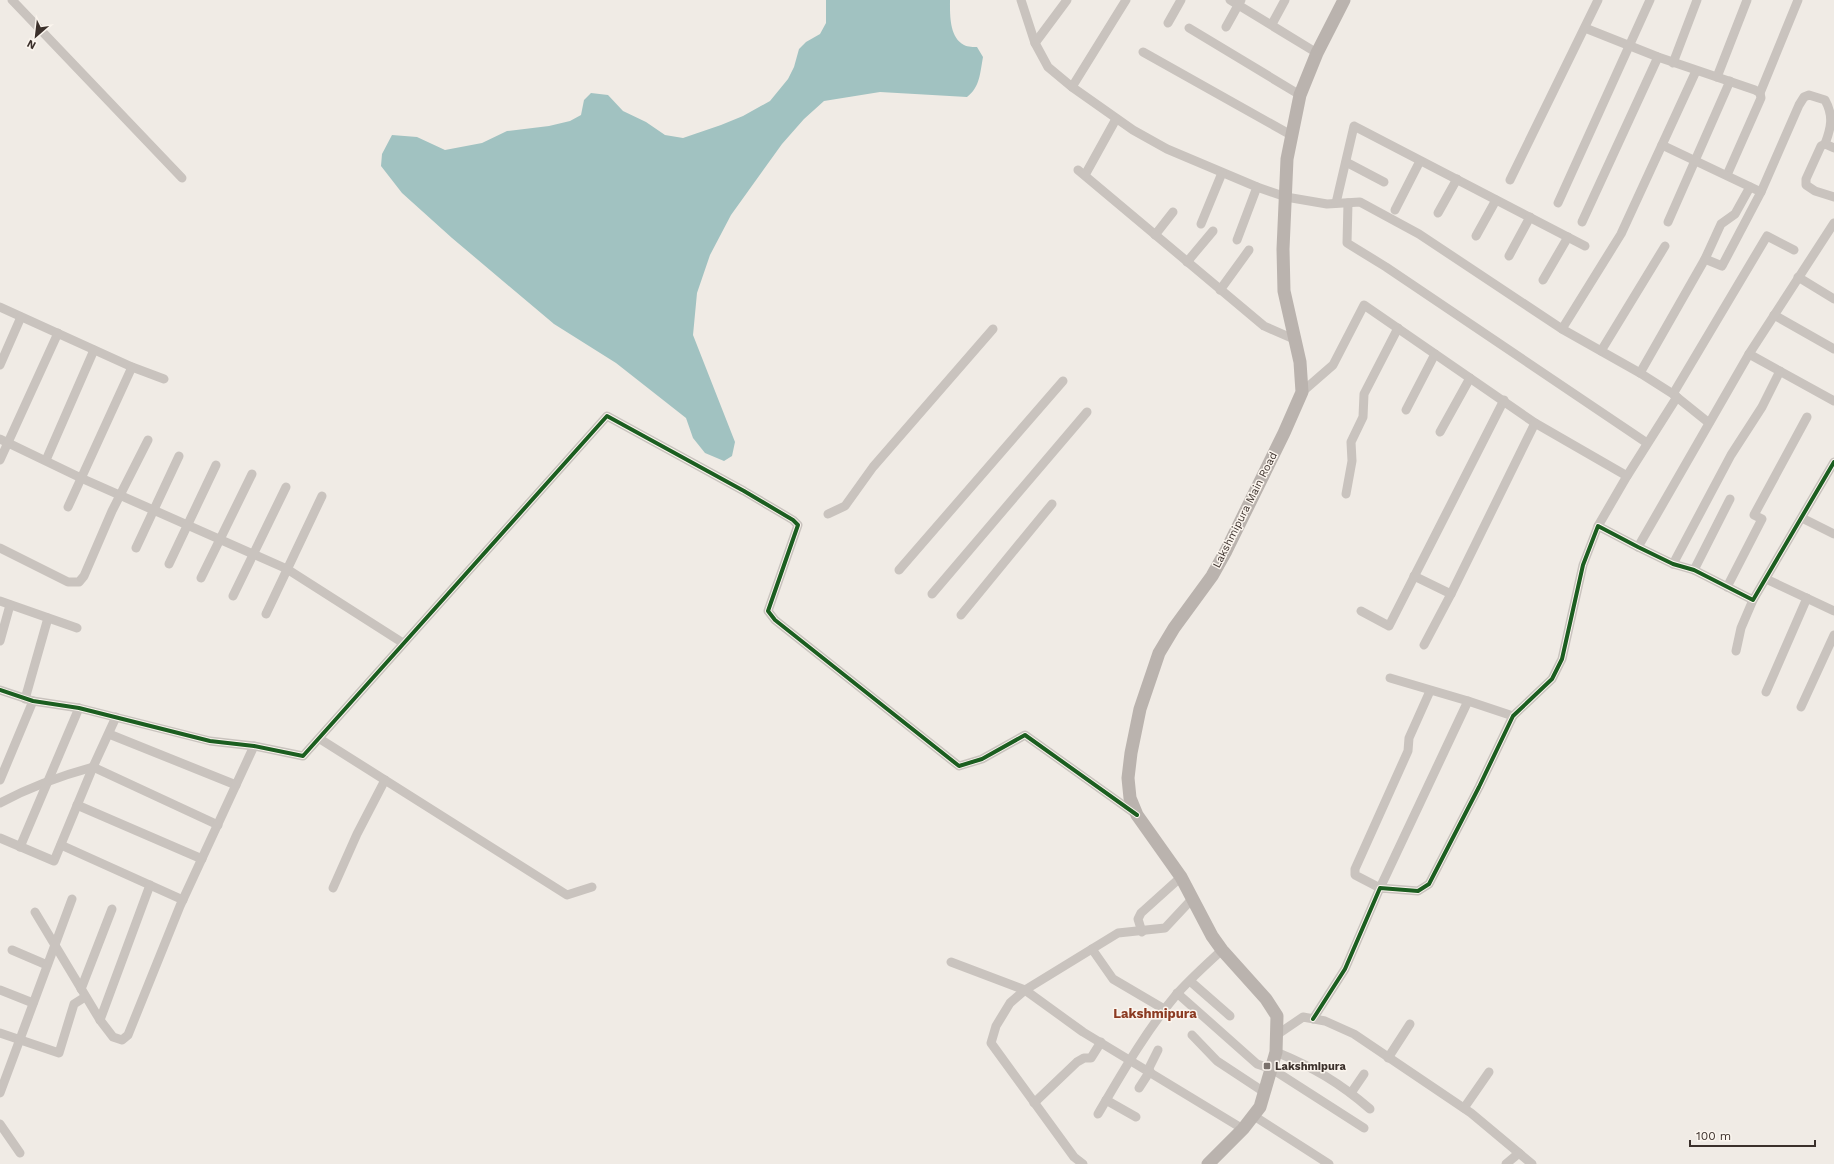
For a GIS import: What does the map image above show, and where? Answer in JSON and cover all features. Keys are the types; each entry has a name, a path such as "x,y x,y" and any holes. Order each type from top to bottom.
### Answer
{"main road":[{"name":"Lakshmipura Main Road","path":"1208,1164 1243,1130 1260,1107 1276,1052 1278,1034 1277,1016 1266,999 1222,950 1212,936 1181,877 1137,815 1130,798 1128,778 1131,753 1148,683 1159,653 1174,628 1212,576 1226,551 1284,433 1302,392 1300,362 1284,291 1282,249 1287,159 1300,95 1317,53 1344,0"}],"street":[{"path":"12,0 182,178"},
{"path":"1021,0 1035,43 1048,67 1072,87 1133,130 1167,149 1257,187 1286,196 1327,204 1360,202 1419,234 1562,329 1640,373 1675,396 1709,423"},
{"path":"1035,43 1066,0"},
{"path":"1072,87 1126,0"},
{"path":"1168,23 1181,0"},
{"path":"1230,0 1239,2 1317,53"},
{"path":"1272,24 1285,0"},
{"path":"1510,180 1598,0"},
{"path":"1558,203 1650,0"},
{"path":"1673,63 1697,0"},
{"path":"1718,77 1747,0"},
{"path":"1727,176 1760,98 1760,93 1798,0"},
{"path":"1226,26 1239,2"},
{"path":"1189,28 1300,95"},
{"path":"1585,28 1673,63 1730,81 1760,93"},
{"path":"1143,52 1291,135"},
{"path":"1582,222 1658,57"},
{"path":"1562,329 1621,234 1696,71"},
{"path":"1668,222 1730,81"},
{"path":"1705,259 1722,266 1761,192 1799,105 1804,97 1809,95 1826,100 1831,113 1832,126 1825,144 1821,146 1806,178 1806,185 1815,191 1834,198"},
{"path":"1116,119 1082,172 1264,326 1296,340"},
{"path":"1336,203 1354,126 1585,246"},
{"path":"1825,144 1834,148"},
{"path":"1662,145 1761,192"},
{"path":"1395,210 1420,161"},
{"path":"1346,162 1384,182"},
{"path":"1201,224 1222,173"},
{"path":"1438,213 1457,179"},
{"path":"1237,240 1257,187"},
{"path":"1640,373 1705,259 1721,224 1735,214 1750,187"},
{"path":"1476,236 1496,200"},
{"path":"1348,203 1347,243 1386,266 1647,442"},
{"path":"1155,235 1173,212"},
{"path":"1509,256 1530,217"},
{"path":"1638,547 1749,354 1834,223"},
{"path":"1187,262 1213,231"},
{"path":"1430,691 1409,738 1408,751 1355,869 1355,875 1359,879 1380,888 1418,891 1429,884 1479,787 1513,716 1552,679 1562,660 1583,565 1598,526 1626,476 1675,396 1767,236 1794,250"},
{"path":"1543,280 1568,237"},
{"path":"1602,351 1665,246"},
{"path":"1220,290 1249,250"},
{"path":"1798,277 1834,299"},
{"path":"1302,392 1333,365 1364,305 1504,400 1535,423 1626,476"},
{"path":"0,307 164,380"},
{"path":"1774,315 1834,349"},
{"path":"0,365 22,317"},
{"path":"1346,494 1352,461 1351,442 1363,417 1364,394 1398,328"},
{"path":"828,514 845,506 873,467 992,329"},
{"path":"0,460 4,441 58,333"},
{"path":"46,460 94,350"},
{"path":"1406,410 1435,354"},
{"path":"1749,354 1834,401"},
{"path":"68,507 132,367"},
{"path":"1673,564 1731,455 1762,407 1780,371"},
{"path":"1440,432 1470,378"},
{"path":"899,570 1063,381"},
{"path":"1361,611 1389,626 1504,400"},
{"path":"932,594 1087,412"},
{"path":"0,690 29,700 79,708 210,741 254,746 303,756 607,416 744,491 793,520 798,525 768,611 775,620 958,766 982,759 1025,735 1137,815"},
{"path":"1727,587 1762,520 1754,515 1807,417"},
{"path":"1424,645 1451,594 1535,423"},
{"path":"0,548 68,582 79,582 84,576 112,511 148,440"},
{"path":"4,441 81,478 287,569 403,643"},
{"path":"136,548 179,456"},
{"path":"1736,651 1741,628 1753,600 1834,462"},
{"path":"169,564 216,465"},
{"path":"201,578 252,474"},
{"path":"233,596 286,487"},
{"path":"266,614 322,496"},
{"path":"1694,570 1730,499"},
{"path":"961,615 1052,504"},
{"path":"1802,518 1834,534"},
{"path":"1598,526 1673,564 1694,570 1753,600"},
{"path":"1414,576 1451,594"},
{"path":"1766,579 1834,611"},
{"path":"1766,692 1807,598"},
{"path":"0,601 77,628"},
{"path":"0,641 10,605"},
{"path":"0,780 29,700 48,618"},
{"path":"1801,706 1834,635"},
{"path":"1390,678 1513,716"},
{"path":"1313,1019 1345,970 1380,888 1468,701"},
{"path":"20,847 79,708"},
{"path":"0,838 54,861 93,767 116,718"},
{"path":"108,734 236,785"},
{"path":"320,738 567,895 592,887"},
{"path":"35,912 54,946 100,1020 113,1037 122,1040 128,1035 183,900 254,746"},
{"path":"0,803 48,781 93,767 218,825"},
{"path":"333,888 357,834 385,780"},
{"path":"77,805 202,859"},
{"path":"61,845 183,900"},
{"path":"1142,932 1138,919 1141,913 1181,877"},
{"path":"100,1020 150,885"},
{"path":"1083,1164 1071,1160 1034,1103 991,1043 996,1026 1010,1003 1025,990 1118,933 1142,932 1165,928 1193,898"},
{"path":"0,1093 72,899"},
{"path":"0,1033 59,1053 74,1004 83,993 112,909"},
{"path":"1092,949 1112,979 1164,1009"},
{"path":"12,950 47,965"},
{"path":"1098,1114 1164,1009 1177,993 1222,950"},
{"path":"950,962 1025,990 1083,1032 1149,1071 1243,1130"},
{"path":"1190,981 1230,1016"},
{"path":"0,990 33,1003"},
{"path":"1177,993 1257,1064 1272,1069 1364,1128"},
{"path":"1278,1034 1303,1017 1324,1020 1354,1034 1464,1108 1532,1164"},
{"path":"1388,1058 1410,1024"},
{"path":"1192,1035 1217,1061 1264,1092"},
{"path":"1034,1103 1077,1062 1084,1058 1091,1058 1101,1042"},
{"path":"1139,1088 1149,1071 1158,1050"},
{"path":"1276,1052 1326,1076 1351,1093 1370,1109"},
{"path":"1464,1108 1489,1072"},
{"path":"1351,1093 1364,1074"},
{"path":"1106,1100 1136,1117"},
{"path":"1254,1116 1329,1164"},
{"path":"0,1124 20,1153"},
{"path":"1506,1164 1519,1153"}],"water":[{"path":"826,0 950,0 951,25 955,37 964,45 969,47 977,47 983,57 980,74 975,89 967,97 880,92 824,101 804,119 782,144 731,215 710,255 697,293 693,335 735,442 732,456 724,461 705,453 693,438 686,418 616,363 554,324 452,238 402,193 381,166 382,154 392,135 417,137 445,150 482,143 507,131 549,126 570,121 581,115 584,100 591,93 608,95 623,111 646,122 665,135 683,138 721,125 743,116 770,101 788,79 794,67 799,49 806,42 820,34 826,23"}],"cycle path":[{"path":"0,690 33,701 79,708 210,741 254,746 303,756 607,416 744,491 793,520 798,525 768,611 775,620 959,766 982,759 1025,735 1137,815"},
{"path":"1313,1019 1345,969 1380,888 1418,891 1429,884 1479,787 1513,716 1552,679 1562,659 1583,565 1598,526 1673,564 1694,570 1753,600 1834,462"}],"place":[{"name":"Lakshmipura","path":"1267,1066"}],"district":[{"name":"Lakshmipura","path":"1155,1013"}]}
